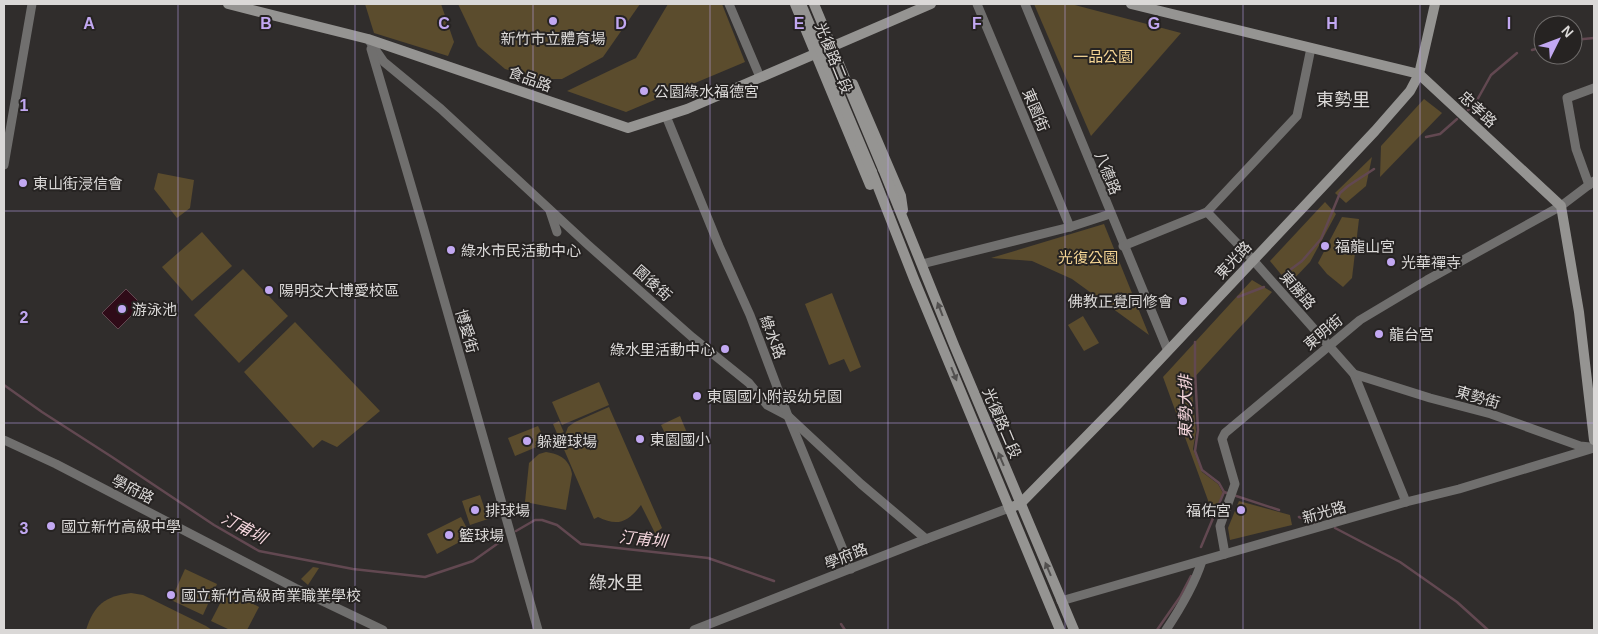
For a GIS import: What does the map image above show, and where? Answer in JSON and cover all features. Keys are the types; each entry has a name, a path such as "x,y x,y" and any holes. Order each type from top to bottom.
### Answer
{"street":[{"path":"4,165 32,4"},
{"name":"食品路","path":"228,4 368,39 628,128 687,109 816,53"},
{"path":"729,4 760,77"},
{"name":"光復路二段","path":"796,4 879,206 895,232"},
{"path":"801,4 878,171"},
{"path":"807,4 816,53 931,4"},
{"path":"814,4 878,171"},
{"name":"光復路二段","path":"819,4 901,196 905,226"},
{"name":"東園街","path":"977,4 1070,227"},
{"name":"八德路","path":"1025,4 1168,352"},
{"name":"忠孝路","path":"1132,4 1419,74 1561,206"},
{"name":"東光路","path":"1009,508 1020,504 1168,352 1410,92 1419,74 1435,4"},
{"name":"園後街","path":"368,39 384,62 441,109 692,337 749,383 767,405 788,416 861,484 926,539"},
{"name":"博愛街","path":"368,39 538,630"},
{"path":"1123,246 1207,212 1297,116 1311,48"},
{"path":"1592,183 1576,149 1567,98 1594,88"},
{"name":"綠水路","path":"666,116 719,246 750,315 788,416 851,569"},
{"name":"光復路二段","path":"878,171 922,264 1020,504 1074,630"},
{"name":"光復路二段","path":"878,171 895,232 1060,630"},
{"name":"東明街","path":"1225,554 1220,526 1235,484 1222,439 1225,433 1360,320 1427,280 1561,206 1592,183"},
{"path":"1561,206 1579,312 1594,440"},
{"path":"549,209 557,232"},
{"name":"東勝路","path":"1207,212 1253,260 1354,374 1406,502"},
{"path":"922,264 1070,227 1110,214"},
{"name":"東勢街","path":"1354,374 1430,398 1491,414 1580,446 1594,448"},
{"name":"學府路","path":"4,440 56,464 286,584 383,630"},
{"name":"新光路","path":"1062,601 1406,502 1459,489 1594,448"},
{"name":"學府路","path":"694,630 1009,508"},
{"path":"1166,630 1188,595 1198,575 1202,561"}],"green space":[{"path":"365,4 441,4 454,42 448,56 374,33"},
{"name":"新竹市立體育場","path":"458,4 640,4 603,57 562,79 540,79 505,69 478,46"},
{"path":"668,4 722,4 745,62 626,112 567,91 636,58"},
{"name":"一品公園","path":"1034,4 1071,4 1181,33 1091,136"},
{"path":"1424,99 1442,113 1380,177 1381,146"},
{"path":"1372,157 1366,186 1346,203 1335,193"},
{"path":"158,173 194,180 190,208 177,218 154,189"},
{"path":"1325,202 1336,214 1310,262 1289,284 1270,261"},
{"path":"1342,217 1359,219 1352,278 1343,287 1327,274 1318,263"},
{"name":"光復公園","path":"1104,224 1149,335 1072,279 1032,261 991,258"},
{"path":"202,232 232,266 192,301 162,267"},
{"path":"243,269 288,316 239,363 194,315"},
{"path":"1252,280 1272,292 1191,381 1196,431 1193,449 1202,472 1218,484 1223,493 1213,514 1163,377"},
{"path":"832,293 861,367 850,372 844,359 829,365 805,304"},
{"path":"1083,316 1099,343 1084,351 1068,325"},
{"path":"295,322 380,411 337,447 322,440 313,448 244,372"},
{"path":"599,382 609,405 562,425 552,402"},
{"path":"609,407 662,528 655,533 641,505 632,515 622,521 611,522 598,517 594,519 553,424 559,421 565,435 568,427 575,422"},
{"path":"680,416 690,440 672,448 661,425"},
{"name":"躲避球場","path":"538,426 546,443 515,456 508,438"},
{"path":"546,452 563,458 571,469 572,474 566,510 525,502 529,463 539,454"},
{"name":"排球場","path":"480,495 488,519 470,525 462,501"},
{"path":"1239,501 1290,515 1292,525 1230,540 1228,528"},
{"name":"籃球場","path":"461,517 471,536 437,554 427,534"},
{"path":"313,567 319,568 308,585 301,579"},
{"path":"185,569 217,584 203,615 171,600"},
{"path":"227,590 259,607 247,630 230,630 211,621"},
{"path":"131,593 143,595 212,630 86,630 93,614 102,603 107,599"}],"shaded area":[{"name":"游泳池","path":"126,289 142,305 118,329 102,313"}],"waterway":[{"name":"東勢大排","path":"1583,39 1594,38"},
{"name":"東勢大排","path":"1468,110 1476,102 1491,75 1517,53"},
{"name":"東勢大排","path":"1426,137 1440,134 1457,119"},
{"name":"東勢大排","path":"1283,275 1302,261 1321,239 1340,193 1374,169"},
{"name":"東勢大排","path":"1238,297 1264,287"},
{"name":"東勢大排","path":"1195,342 1198,430 1195,451 1202,470 1219,483 1224,492 1201,547"},
{"name":"汀甫圳","path":"4,385 214,525 259,551 353,569 425,577 473,561 504,539"},
{"path":"1224,492 1279,510"},
{"path":"1299,517 1316,523"},
{"name":"汀甫圳","path":"516,531 535,520 542,520 557,525 581,544 708,558 774,581"},
{"path":"1335,528 1400,562 1457,602 1488,630"},
{"name":"東勢大排","path":"1157,630 1180,597 1191,576"},
{"name":"汀甫圳","path":"841,624 845,630"}],"place":[{"name":"新竹市立體育場","path":"553,21"},
{"name":"公園綠水福德宮","path":"644,91"},
{"name":"東山街浸信會","path":"23,183"},
{"name":"福龍山宮","path":"1325,246"},
{"name":"綠水市民活動中心","path":"451,250"},
{"name":"光華禪寺","path":"1391,262"},
{"name":"陽明交大博愛校區","path":"269,290"},
{"name":"佛教正覺同修會","path":"1183,301"},
{"name":"游泳池","path":"122,309"},
{"name":"龍台宮","path":"1379,334"},
{"name":"綠水里活動中心","path":"725,349"},
{"name":"東園國小附設幼兒園","path":"697,396"},
{"name":"東園國小","path":"640,439"},
{"name":"躲避球場","path":"527,441"},
{"name":"排球場","path":"475,510"},
{"name":"福佑宮","path":"1241,510"},
{"name":"國立新竹高級中學","path":"51,526"},
{"name":"籃球場","path":"449,535"},
{"name":"國立新竹高級商業職業學校","path":"171,595"}],"district":[{"name":"東勢里","path":"1343,100"},
{"name":"綠水里","path":"616,583"}]}
